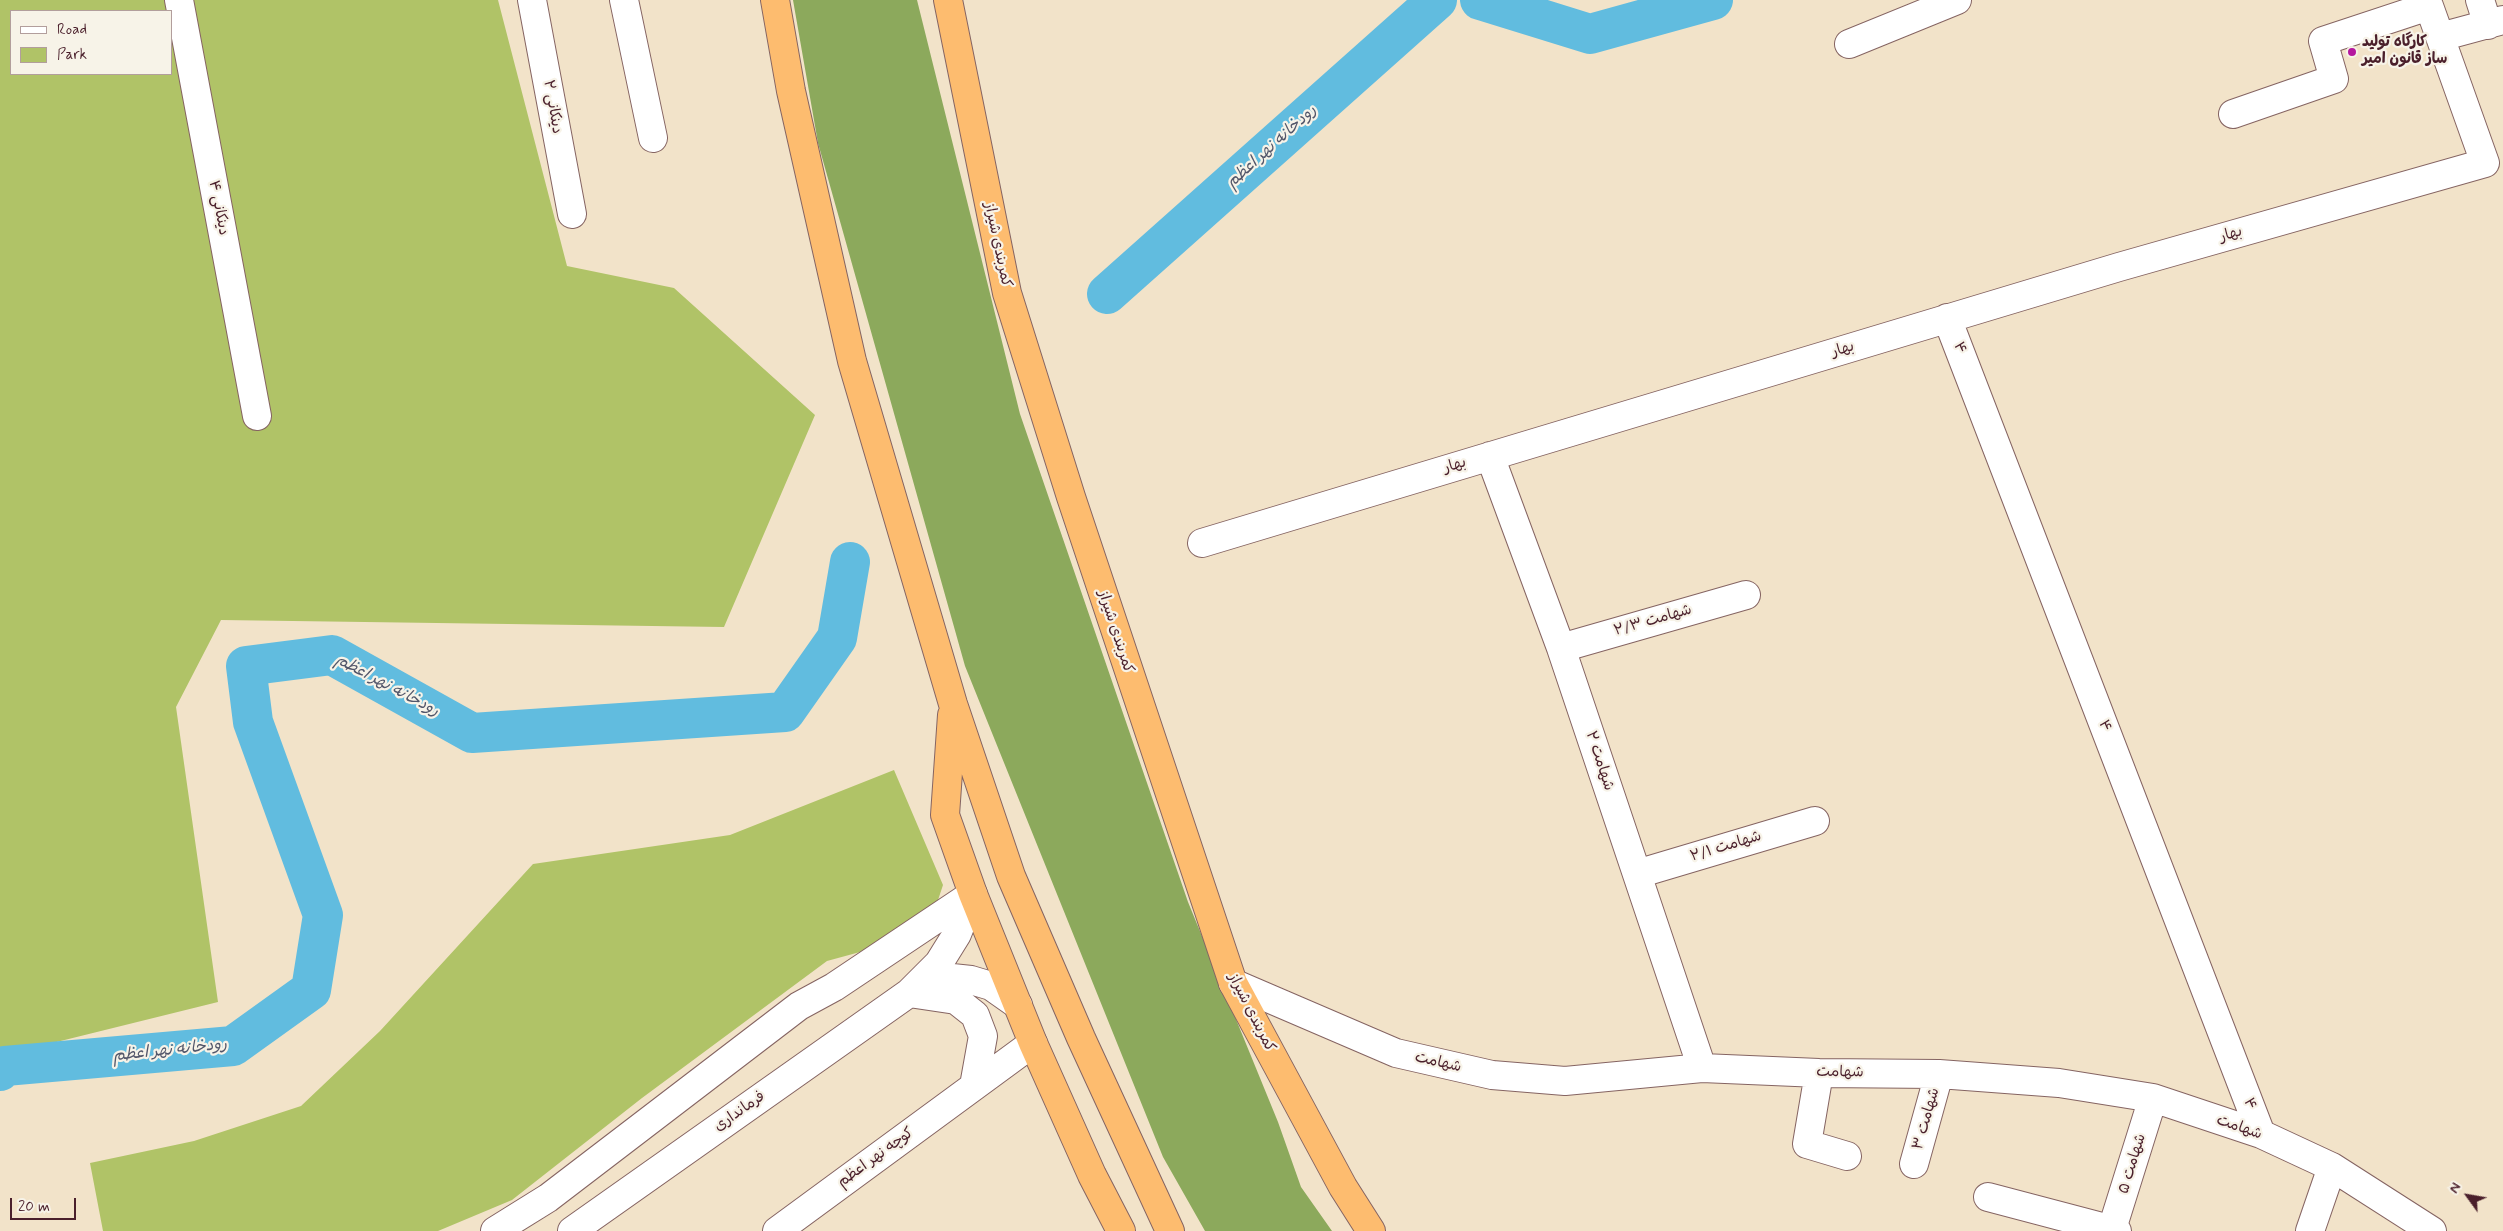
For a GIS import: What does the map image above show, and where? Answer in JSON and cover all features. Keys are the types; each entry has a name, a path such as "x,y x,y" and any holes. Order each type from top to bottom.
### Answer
{"highway":[{"path":"775,0 791,91 852,361 953,704 1012,876 1081,1038 1170,1231"},
{"name":"کمربندی شیراز","path":"948,0 1007,293 1080,525 1234,983 1343,1187 1371,1231"},
{"path":"953,704 944,815 973,894 1033,1043 1092,1175 1121,1231"}],"street":[{"name":"۴ دینکانی","path":"179,0 257,416"},
{"name":"۲ دینکانی","path":"532,0 572,214"},
{"path":"624,0 653,138"},
{"path":"1849,44 1957,0"},
{"path":"2233,114 2334,79 2323,41 2429,6 2440,37 2490,15"},
{"name":"بهار","path":"1202,543 2119,267 2485,163 2440,37"},
{"name":"۴","path":"1947,318 2261,1134"},
{"name":"۲ شهامت","path":"1490,456 1561,648 1702,1068"},
{"name":"۲/۳ شهامت","path":"1561,648 1746,595"},
{"name":"۲/۱ شهامت","path":"1637,874 1815,820"},
{"path":"495,1231 548,1198 800,1006 834,987 973,894"},
{"name":"فرمانداری","path":"572,1231 909,993 938,963 957,934 973,894"},
{"name":"فرمانداری","path":"909,993 952,978 971,980 991,986 1018,1005"},
{"name":"شهامت","path":"1234,983 1396,1053 1492,1075 1565,1081 1702,1068 1819,1073 1939,1074 2059,1083 2153,1098 2261,1134 2332,1167 2432,1231"},
{"path":"909,993 956,1000 975,1015 982,1036 974,1086"},
{"name":"کوچه نهر اعظم","path":"777,1231 1033,1043"},
{"path":"1819,1073 1807,1144 1847,1156"},
{"name":"۳ شهامت","path":"1914,1164 1939,1074"},
{"name":"۵ شهامت","path":"2115,1230 2153,1098"},
{"path":"2310,1231 2332,1167"},
{"path":"1988,1197 2115,1230"}],"green space":[{"path":"0,0 498,0 567,266 674,288 815,415 724,627 221,620 176,707 218,1002 0,1056"},
{"path":"793,0 917,0 1020,414 1188,902 1278,1122 1301,1187 1332,1231 1205,1231 1163,1157 965,666 818,143"},
{"path":"894,770 943,885 936,906 871,949 827,961 642,1098 512,1200 438,1231 103,1231 90,1163 194,1141 301,1106 380,1031 533,864 730,835"}],"waterway":[{"name":"رودخانه نهر اعظم","path":"1107,294 1437,0"},
{"name":"رودخانه نهر اعظم","path":"1480,0 1590,34 1713,0"},
{"name":"رودخانه نهر اعظم","path":"0,1071 5,1066 233,1046 311,990 323,915 253,722 246,666 332,655 472,733 785,712 837,638 850,562"}],"place":[{"name":"کارگاه تولید ساز قانون امیر","path":"2352,52"}]}
